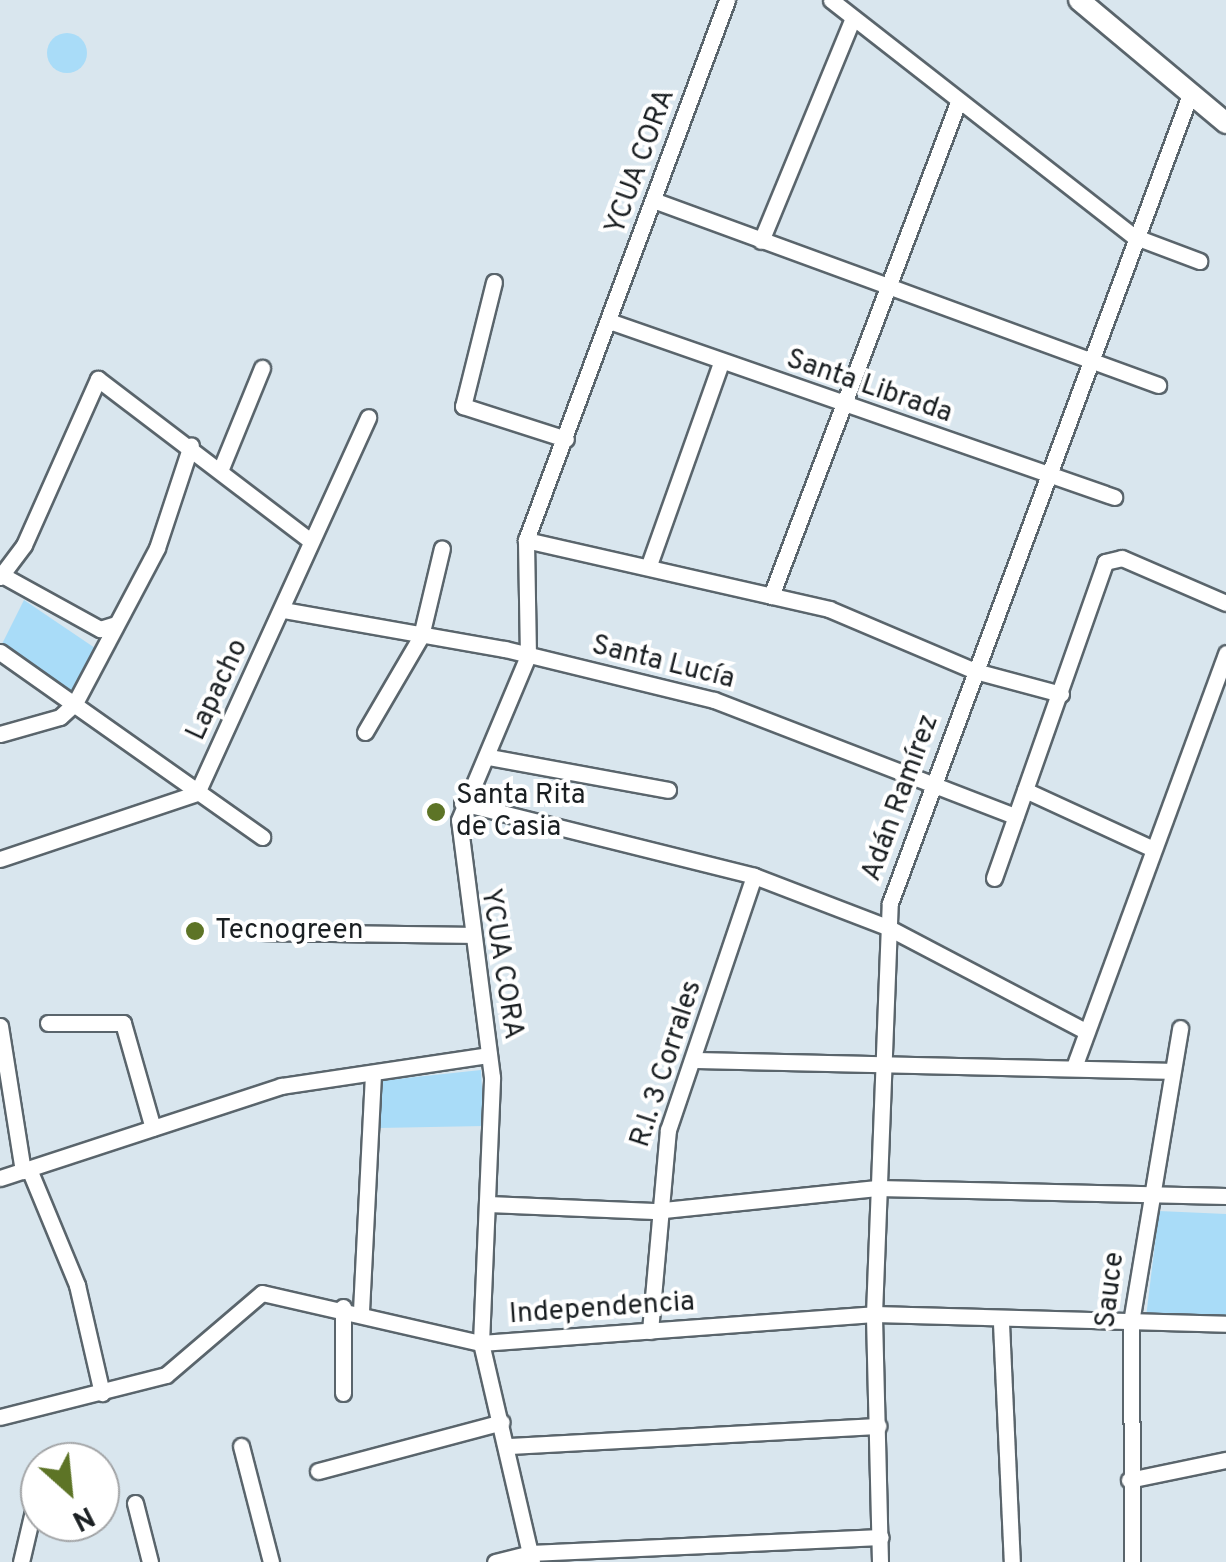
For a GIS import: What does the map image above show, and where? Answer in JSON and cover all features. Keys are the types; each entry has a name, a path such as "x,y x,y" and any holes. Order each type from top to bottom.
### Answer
{"main road":[{"path":"1079,0 1226,123"}],"street":[{"name":"YCUA CORA","path":"531,1557 508,1446 480,1343 488,1204 489,1055 457,834 462,803 489,758 528,656 526,540 727,0"},
{"path":"831,0 957,105 1133,236 1198,261"},
{"path":"761,241 852,18"},
{"name":"Adán Ramírez","path":"880,1562 874,1314 887,927 930,787 1091,365 1133,236 1191,92"},
{"path":"771,596 844,403 892,290 957,105"},
{"path":"653,200 1091,365 1158,385"},
{"path":"494,282 463,406 566,439"},
{"name":"Santa Librada","path":"608,321 1114,497"},
{"path":"649,565 720,363"},
{"path":"222,466 262,368"},
{"path":"116,624 100,629 1,576 24,545 92,382 112,386 222,466 309,540"},
{"name":"Lapacho","path":"196,793 284,610 309,540 368,417"},
{"path":"0,734 60,717 75,703 157,548 191,445"},
{"path":"526,540 829,609 975,671 1061,694"},
{"path":"365,732 421,636 442,548"},
{"path":"994,878 1114,557 1226,603"},
{"name":"Santa Lucía","path":"284,610 528,656 746,709 930,787 1015,816"},
{"path":"0,652 262,836"},
{"path":"1074,1066 1083,1030 1150,848 1226,654"},
{"path":"489,758 668,790"},
{"path":"1025,790 1150,848"},
{"path":"0,859 196,793"},
{"path":"462,803 754,876 887,927 1083,1030"},
{"name":"R.I. 3 Corrales","path":"650,1332 654,1211 693,1060 754,876"},
{"path":"265,932 471,935"},
{"path":"48,1022 123,1023 153,1128"},
{"path":"0,1026 26,1170 77,1285 102,1393"},
{"name":"Sauce","path":"1132,1562 1131,1322 1169,1071 1180,1028"},
{"path":"0,1178 281,1086 373,1078 489,1055"},
{"path":"693,1060 1169,1071"},
{"path":"361,1311 373,1078"},
{"path":"488,1204 654,1211 877,1188 1226,1196"},
{"name":"Independencia","path":"0,1417 166,1376 252,1296 343,1307 480,1343 874,1314 1000,1323 1226,1324"},
{"path":"343,1307 343,1393"},
{"path":"1000,1323 1012,1562"},
{"path":"318,1472 502,1422"},
{"path":"508,1446 878,1426"},
{"path":"241,1446 271,1562"},
{"path":"1129,1480 1226,1460"},
{"path":"135,1503 150,1562"},
{"path":"495,1562 881,1536"}],"shaded area":[{"path":"67,33 81,39 87,53 81,67 67,73 53,67 47,53 53,39"},
{"path":"24,600 95,648 72,694 0,648"},
{"path":"481,1070 484,1126 378,1128 378,1081"},
{"path":"1159,1211 1226,1214 1226,1317 1146,1317"}],"place":[{"name":"Santa Rita de Casia","path":"436,812"},
{"name":"Tecnogreen","path":"195,931"}]}
